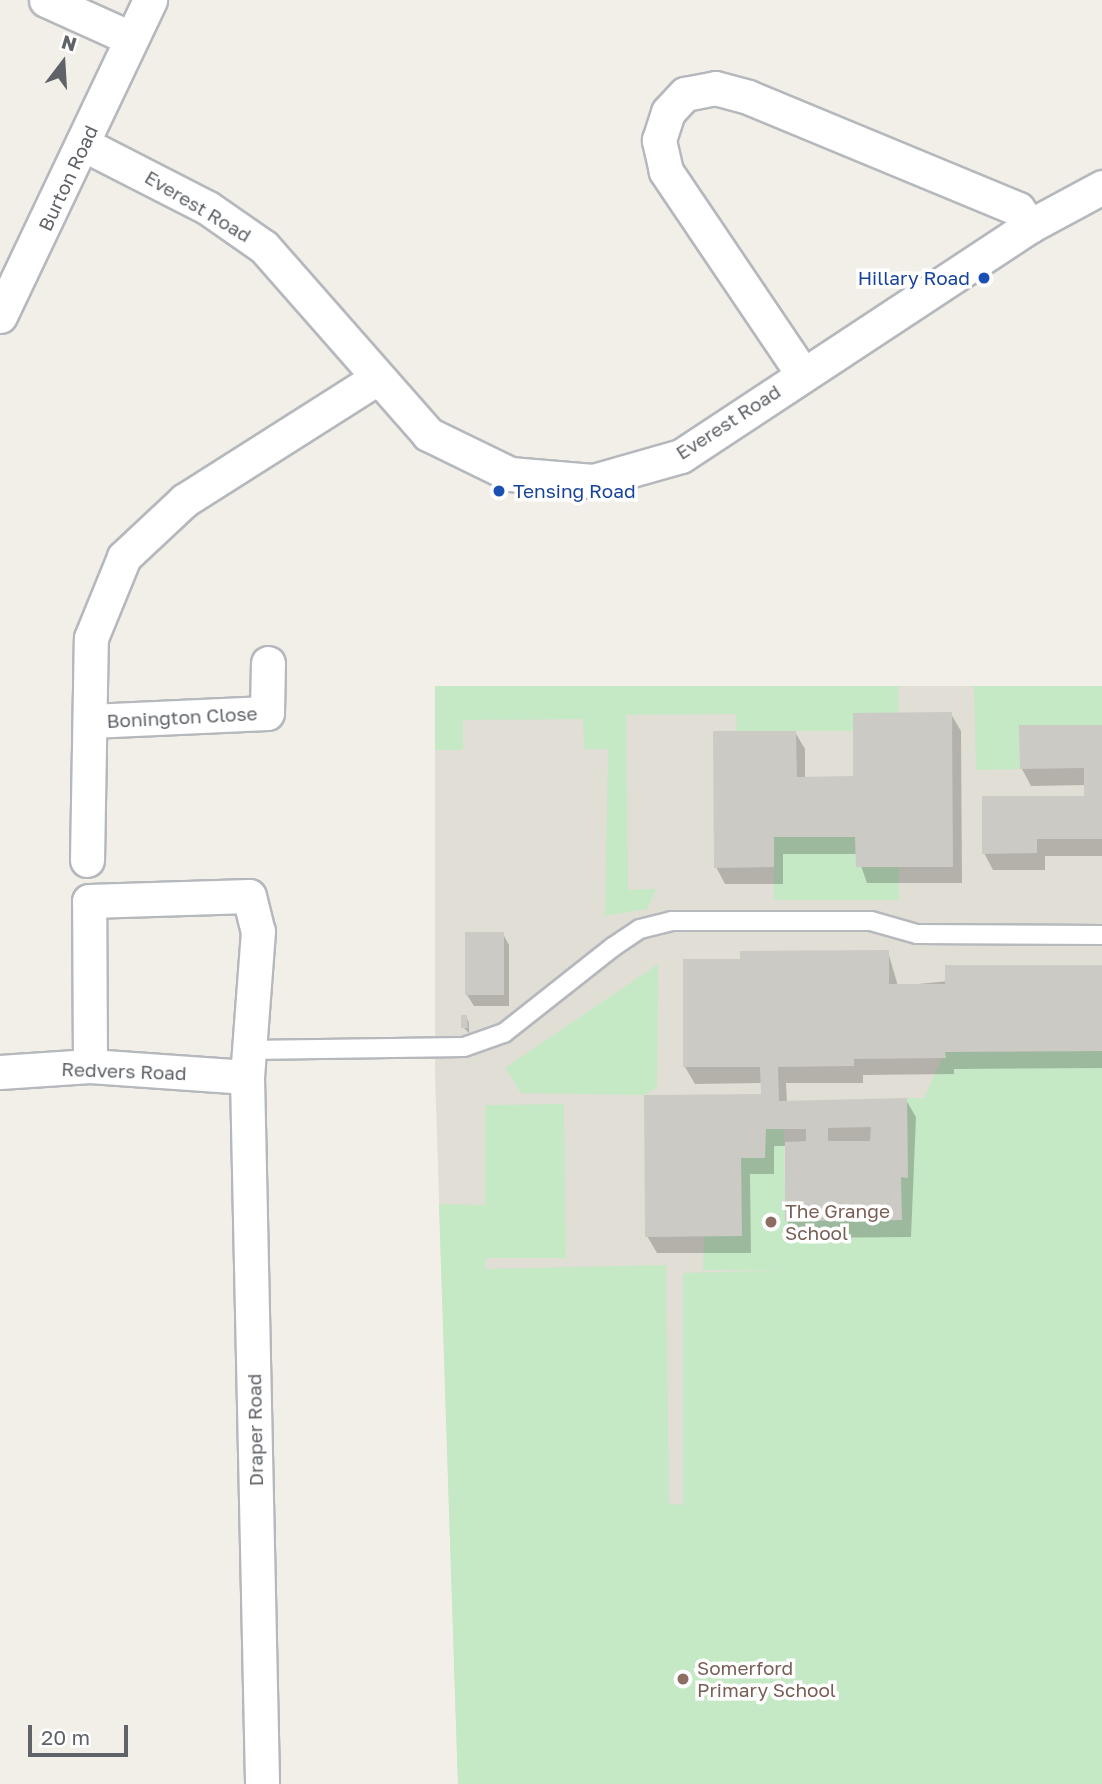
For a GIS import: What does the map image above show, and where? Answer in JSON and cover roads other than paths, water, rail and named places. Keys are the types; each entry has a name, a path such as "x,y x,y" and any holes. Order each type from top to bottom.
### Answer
{"street":[{"path":"46,0 130,38"},
{"name":"Burton Road","path":"0,316 85,145 149,0"},
{"path":"802,373 666,171 659,140 668,112 685,94 715,88 748,97 1018,209 1030,226"},
{"name":"Everest Road","path":"85,145 208,208 264,247 313,295 377,378 428,434 459,454 510,474 593,481 681,456 802,373 1030,226 1102,187"},
{"path":"87,860 91,638 124,557 185,500 377,378"},
{"name":"Bonington Close","path":"90,721 267,713 268,663"},
{"name":"Draper Road","path":"90,1066 89,901 249,896 258,931 247,1064 262,1784"},
{"name":"Redvers Road","path":"0,1072 90,1066 247,1064"}],"lane":[{"path":"247,1064 464,1047 504,1033 622,941 671,921 871,921 917,934 1102,936"}],"place":[{"name":"Hillary Road","path":"984,278"},
{"name":"Tensing Road","path":"499,491"},
{"name":"The Grange School","path":"771,1222"},
{"name":"Somerford Primary School","path":"683,1679"}]}
